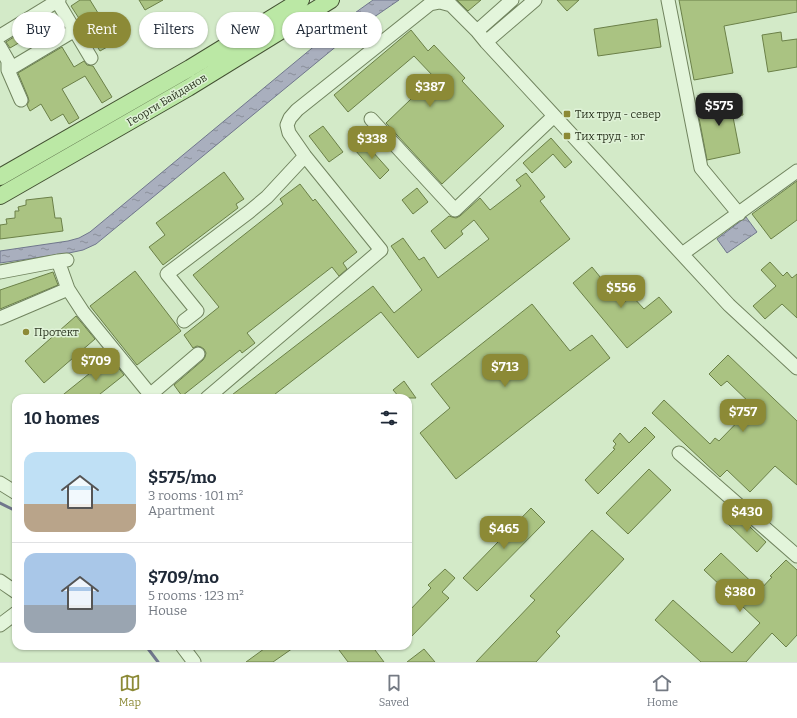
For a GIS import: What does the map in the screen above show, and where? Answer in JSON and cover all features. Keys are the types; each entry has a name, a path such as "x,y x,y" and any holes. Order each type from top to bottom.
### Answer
{"main road":[{"name":"Георги Байданов","path":"0,178 164,84 300,0"},
{"name":"Георги Байданов","path":"0,196 188,88 331,0"}],"street":[{"path":"477,32 512,0"},
{"path":"486,42 535,0"},
{"path":"668,0 701,168 739,214"},
{"path":"0,36 39,5 58,1 73,27"},
{"path":"212,394 381,250 305,156 289,132 287,125 290,118 297,110 430,4 440,2 452,5 730,305 797,368"},
{"path":"8,70 73,31"},
{"path":"0,47 8,61 8,70 21,100"},
{"path":"85,48 91,58"},
{"path":"371,119 455,210 554,116"},
{"path":"184,321 197,311 167,274 267,197 305,156"},
{"path":"682,254 797,171"},
{"path":"0,272 63,261 68,289 83,312 150,394"},
{"path":"0,318 68,289"},
{"path":"154,394 198,354"},
{"path":"679,453 797,556"},
{"path":"0,483 12,490"},
{"path":"0,581 12,589"},
{"path":"0,625 12,616"},
{"path":"185,650 194,662"}],"water":[{"path":"373,0 399,0 381,12 356,12"},
{"path":"312,48 334,48 96,244 83,250 69,253 0,263 0,251 68,241 79,238 90,232"},
{"path":"746,217 757,232 727,253 717,239"}],"building":[{"path":"80,0 90,0 97,12 75,12 71,6"},
{"path":"139,0 163,0 145,10"},
{"path":"457,0 481,0 468,11"},
{"path":"557,0 579,0 567,11"},
{"path":"679,0 797,0 797,12 724,26 733,73 694,80"},
{"path":"657,19 661,47 598,56 594,29"},
{"path":"411,30 428,51 434,45 465,78 462,81 504,126 442,184 386,123 434,77 414,56 348,112 334,95"},
{"path":"781,32 782,41 797,39 797,67 768,72 762,35"},
{"path":"12,38 12,47 10,48 6,42"},
{"path":"63,48 74,67 84,61 87,65 93,66 112,97 102,103 85,76 62,89 79,118 69,124 63,114 51,121 41,104 30,111 27,105 29,101 28,97 18,73"},
{"path":"98,48 105,48 100,51"},
{"path":"730,96 732,104 740,102 743,115 733,117 740,153 707,160 696,102"},
{"path":"323,126 343,152 329,162 309,136"},
{"path":"551,138 572,162 565,168 553,154 532,173 523,163"},
{"path":"364,142 389,170 380,179 355,150"},
{"path":"224,172 244,199 236,204 238,208 163,265 149,247 165,235 156,223"},
{"path":"526,173 545,197 540,201 570,239 418,358 381,312 275,394 233,394 373,286 394,313 422,290 391,246 403,238 419,260 424,257 438,278 489,239 474,220 461,231 463,234 445,249 431,231 449,216 456,218 460,216 480,198 490,210 521,186 516,180"},
{"path":"797,181 797,220 771,239 752,214"},
{"path":"300,184 313,201 315,199 357,252 343,263 347,269 339,276 332,267 247,333 255,343 242,353 240,350 185,394 181,394 174,385 203,360 206,353 201,347 197,346 193,348 184,335 219,307 193,275 283,204 280,199"},
{"path":"417,188 428,202 413,214 402,200"},
{"path":"52,197 55,218 61,218 63,231 0,239 0,225 7,224 6,219 15,218 15,211 19,211 18,207 26,205 26,200"},
{"path":"770,262 783,276 787,272 792,278 797,274 797,318 782,304 765,319 753,306 776,286 761,270"},
{"path":"592,267 622,304 632,296 644,309 659,297 672,312 627,348 573,283"},
{"path":"135,271 181,331 137,365 90,306"},
{"path":"53,272 58,285 0,309 0,290"},
{"path":"532,304 570,351 592,335 610,358 456,479 420,433 450,408 431,384"},
{"path":"76,316 95,339 44,383 25,361"},
{"path":"728,355 797,421 797,485 775,466 750,492 727,470 720,477 652,413 664,400 710,444 715,438 719,441 753,406 727,381 721,386 709,374"},
{"path":"110,357 124,375 100,394 64,394"},
{"path":"404,381 416,398 412,398 412,394 396,394 393,390"},
{"path":"645,427 655,437 598,494 585,480 615,449 613,448 616,444 613,441 620,433 629,443"},
{"path":"649,469 671,490 628,534 606,513"},
{"path":"531,508 545,522 477,591 463,578"},
{"path":"736,514 766,542 757,552 727,523"},
{"path":"592,530 624,559 556,632 560,636 536,662 476,662 535,600 530,596"},
{"path":"721,553 760,590 772,577 770,576 786,560 797,570 797,635 786,647 772,633 746,662 701,662 655,620 673,600 732,653 760,623 704,570"},
{"path":"445,569 455,578 442,592 449,598 412,636 412,608 431,588 428,585"},
{"path":"424,649 435,662 407,662"},
{"path":"262,650 290,650 273,662 246,662"},
{"path":"339,650 375,650 384,662 348,662"}],"waterway":[{"path":"0,503 12,509"},
{"path":"149,650 158,662"}],"place":[{"name":"Тих труд - север","path":"567,114"},
{"name":"Тих труд - юг","path":"567,136"},
{"name":"Протект","path":"26,332"}]}
